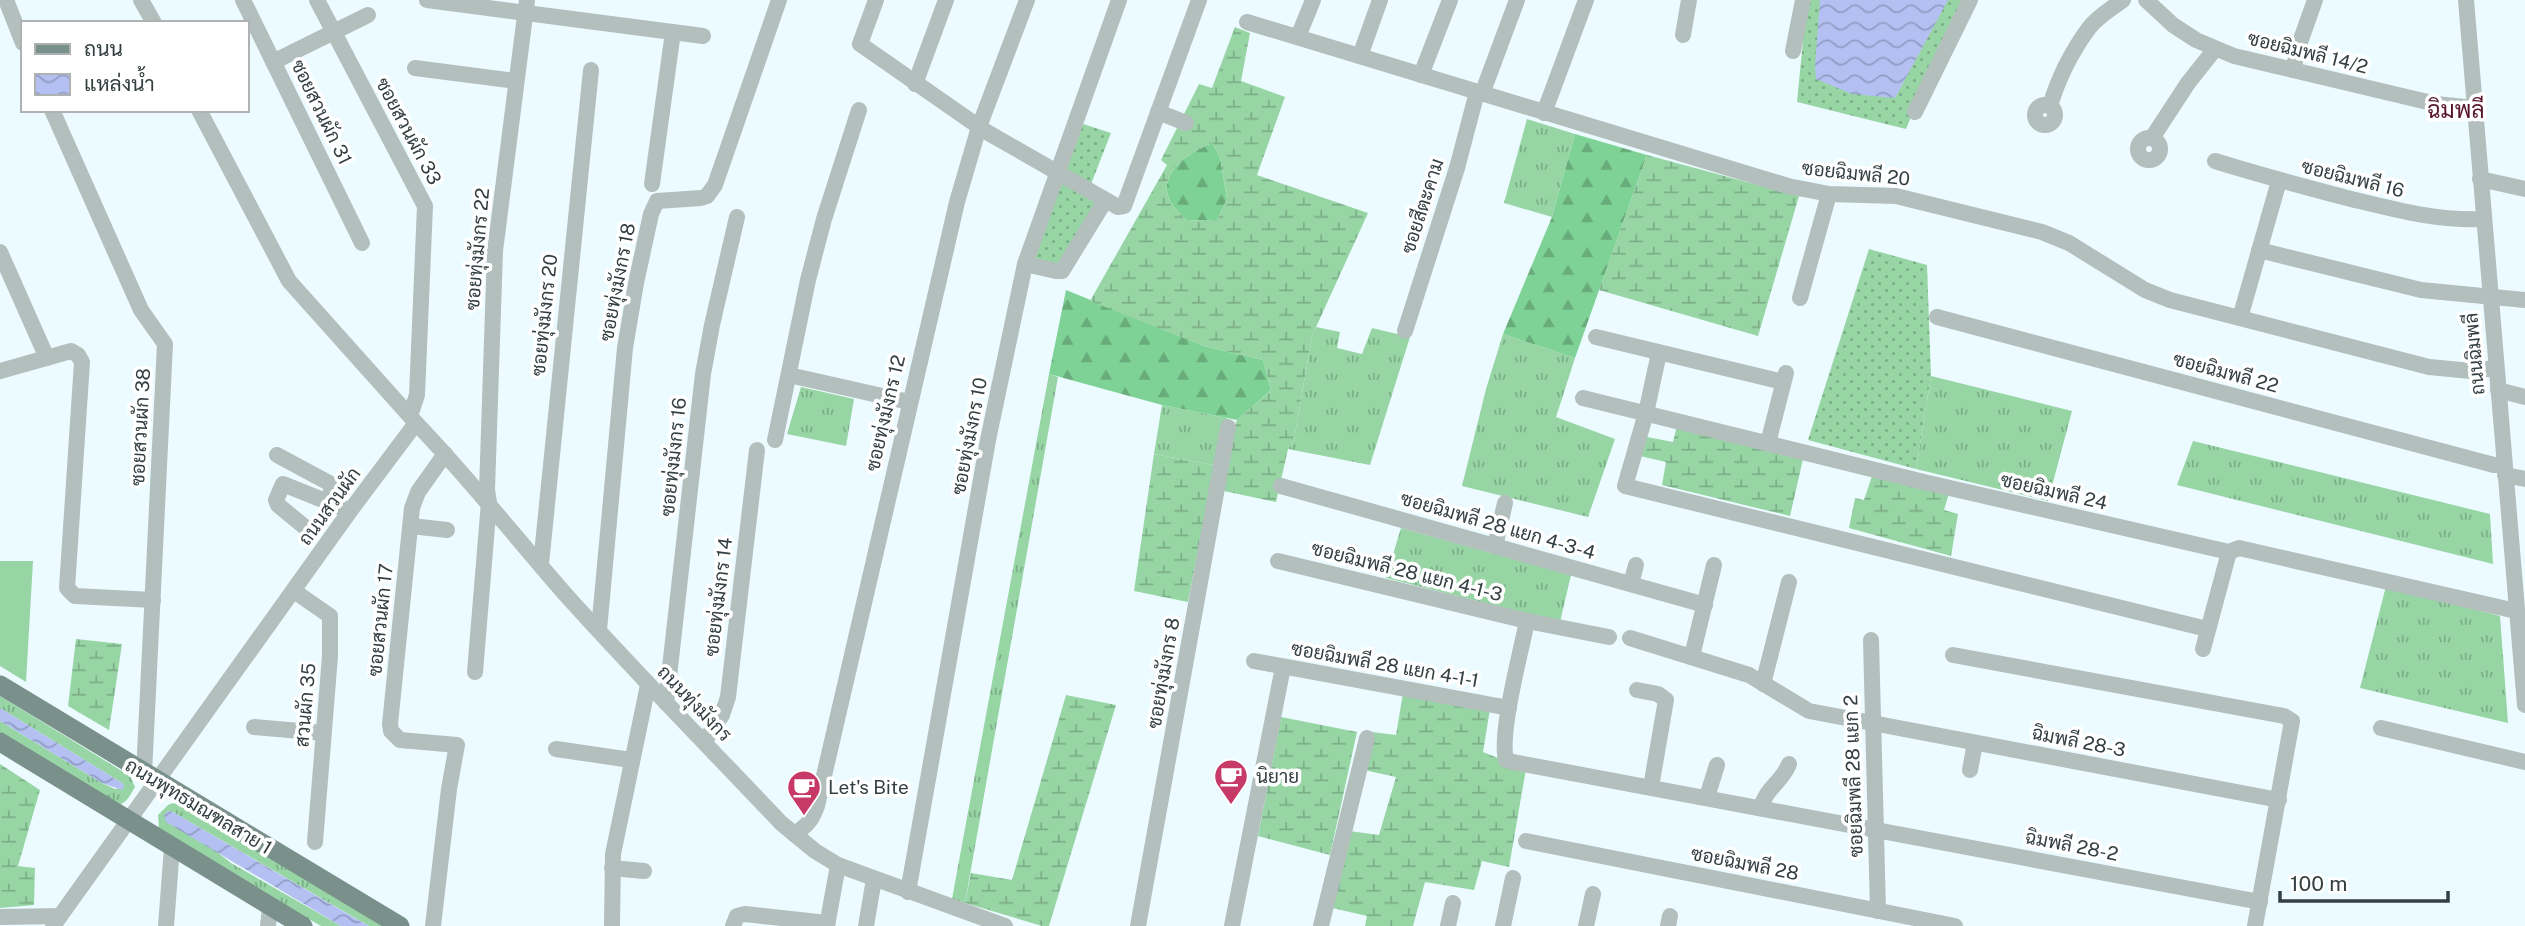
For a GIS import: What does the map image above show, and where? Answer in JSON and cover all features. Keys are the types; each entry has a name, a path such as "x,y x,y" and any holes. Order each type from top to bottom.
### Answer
{"main road":[{"name":"ถนนพุทธมณฑลสาย 1","path":"0,685 151,781 400,926"},
{"path":"0,742 130,817 269,916 303,926"}],"street":[{"path":"6,0 21,38"},
{"path":"141,0 153,21"},
{"name":"ซอยสวนผัก 31","path":"243,0 362,243"},
{"name":"ซอยสวนผัก 33","path":"317,0 425,206 417,395 413,419"},
{"path":"427,0 526,6 703,36"},
{"name":"ซอยทุ่งมังกร 18","path":"599,630 625,348 652,214 657,201 701,198 707,196 715,185 779,0"},
{"path":"876,0 860,44 979,127 1118,207 1124,206 1199,0"},
{"path":"915,84 946,0"},
{"name":"ซอยทุ่งมังกร 12","path":"794,834 812,819 817,806 957,202 979,127 1027,0"},
{"name":"ซอยทุ่งมังกร 10","path":"908,892 988,440 1025,264 1119,0"},
{"path":"1298,37 1313,0"},
{"path":"1360,56 1380,0"},
{"path":"1421,75 1450,0"},
{"name":"ซอยสีตะคาม","path":"1405,331 1479,93 1517,0"},
{"path":"1544,113 1586,0"},
{"path":"1684,34 1689,0"},
{"path":"1793,51 1803,0"},
{"path":"1915,112 1970,0"},
{"path":"2050,106 2062,75 2090,26 2123,0"},
{"name":"ซอยฉิมพลี 14/2","path":"2146,0 2174,25 2215,49 2436,104 2475,108"},
{"path":"2294,70 2299,45 2315,0"},
{"name":"ถนนฉิมพลี","path":"2466,0 2504,470 2518,556 2525,705"},
{"name":"ซอยทุ่งมังกร 22","path":"475,672 489,502 487,490 495,251 526,6"},
{"path":"273,62 368,15"},
{"name":"ซอยฉิมพลี 20","path":"1247,22 1788,186 1829,194 1896,196 2042,232 2068,243 2145,290 2169,300 2429,367 2471,371 2496,368"},
{"path":"652,184 673,32"},
{"path":"2152,138 2188,83 2215,49"},
{"path":"415,68 516,81"},
{"name":"ซอยทุ่งมังกร 20","path":"541,564 591,70"},
{"path":"775,440 824,219 859,110"},
{"name":"ซอยสวนผัก 38","path":"53,112 141,310 165,344 153,600 151,781"},
{"path":"200,112 289,281 413,419"},
{"path":"1158,112 1186,123"},
{"name":"ซอยฉิมพลี 16","path":"2215,161 2279,181 2424,217 2484,219"},
{"path":"2480,179 2525,189"},
{"path":"2240,318 2279,181"},
{"path":"1800,298 1829,194"},
{"path":"1025,264 1062,271 1105,201"},
{"name":"ซอยทุ่งมังกร 16","path":"666,703 703,373 737,217"},
{"path":"2259,250 2421,290 2525,300"},
{"path":"0,253 47,358"},
{"name":"ซอยฉิมพลี 22","path":"1937,317 2494,465 2525,479"},
{"path":"1596,337 1658,353 1784,378 1768,443"},
{"path":"0,371 71,351 78,355 82,362 67,588 75,596 153,600"},
{"path":"1658,353 1646,413 1625,486 2207,629"},
{"path":"789,375 909,402"},
{"path":"2498,390 2525,397"},
{"name":"ซอยฉิมพลี 24","path":"1583,398 1928,483 2229,552 2239,548 2519,617"},
{"name":"ถนนทุ่งมังกร","path":"413,419 648,685 794,834 838,865 1005,926"},
{"name":"ถนนสวนผัก","path":"57,921 130,817 151,781 294,591 413,419"},
{"name":"ซอยทุ่งมังกร 8","path":"1138,926 1228,427"},
{"name":"ซอยทุ่งมังกร 14","path":"704,742 722,715 728,697 757,450"},
{"name":"ซอยสวนผัก 17","path":"433,926 449,789 457,745 400,740 391,731 390,724 415,498 446,454"},
{"path":"277,455 331,484 331,503"},
{"path":"306,528 278,505 276,500 281,486 287,484 350,511"},
{"name":"ซอยฉิมพลี 28 แยก 4-3-4","path":"1281,486 1705,605"},
{"path":"1495,546 1505,503"},
{"path":"411,526 447,530"},
{"path":"2203,649 2229,552"},
{"name":"ซอยฉิมพลี 28 แยก 4-1-3","path":"1278,561 1527,621 1609,637"},
{"path":"1630,584 1636,565"},
{"path":"1692,656 1714,565"},
{"path":"1763,684 1789,582"},
{"name":"สวนผัก 35","path":"294,591 330,616 315,842"},
{"path":"1510,708 1527,621"},
{"name":"ฉิมพลี 28-3","path":"1630,638 1749,675 1809,711 2279,800"},
{"name":"ซอยฉิมพลี 28 แยก 2","path":"1871,639 1878,911"},
{"path":"1953,655 2284,716 2292,721 2255,926"},
{"name":"ซอยฉิมพลี 28 แยก 4-1-1","path":"1254,661 1510,708"},
{"path":"1232,926 1283,667"},
{"path":"612,926 612,868 631,760 648,685"},
{"path":"1637,690 1658,694 1666,700 1651,787"},
{"name":"ฉิมพลี 28-2","path":"1510,708 1504,752 1506,760 2260,902"},
{"path":"254,727 323,733"},
{"path":"2381,728 2525,762"},
{"path":"1321,926 1367,738"},
{"path":"1970,770 1975,743"},
{"path":"556,749 631,760"},
{"path":"1761,807 1763,797 1784,775 1788,764"},
{"path":"1707,797 1717,765"},
{"name":"ซอยฉิมพลี 28","path":"1526,841 1955,926"},
{"path":"166,926 172,847"},
{"path":"733,926 737,916 745,914 827,925 838,865"},
{"path":"612,868 644,870"},
{"path":"1503,926 1513,878"},
{"path":"866,926 874,879"},
{"path":"1586,926 1593,894"},
{"path":"1448,926 1453,903"},
{"path":"0,917 57,921"}],"green space":[{"path":"1807,0 1964,0 1951,22 1906,129 1797,102"},
{"path":"1235,27 1250,33 1241,81 1285,97 1257,175 1368,213 1312,336 1294,440 1288,449 1276,502 1210,488 1188,602 1134,591 1154,454 1219,466 1237,420 1271,390 1263,360 1204,346 1090,301 1167,165 1161,160 1199,84 1212,88","holes":["1212,143 1220,157 1227,199 1217,221 1186,220 1169,199 1167,189 1172,171 1186,157"]},
{"path":"1527,119 1575,134 1552,217 1504,203"},
{"path":"1080,123 1111,133 1091,184 1064,167"},
{"path":"1575,134 1647,155 1575,358 1503,334 1552,217"},
{"path":"1212,143 1220,157 1227,199 1217,221 1186,220 1169,199 1168,180 1172,171 1186,157"},
{"path":"1647,155 1799,196 1758,336 1599,290"},
{"path":"1062,179 1099,202 1057,265 1033,258"},
{"path":"1869,249 1927,265 1931,376 1916,469 1808,440"},
{"path":"1066,290 1204,346 1263,360 1271,390 1237,420 1162,405 1049,374"},
{"path":"1316,327 1340,332 1337,348 1362,354 1372,328 1410,337 1370,465 1288,449 1294,440 1312,336"},
{"path":"1503,334 1575,358 1556,417 1615,439 1588,517 1462,486"},
{"path":"1049,374 1058,377 965,903 952,899"},
{"path":"1931,376 2072,411 2048,501 1916,469"},
{"path":"801,387 854,399 846,446 787,434"},
{"path":"1162,405 1227,418 1219,466 1154,454"},
{"path":"1677,425 1803,459 1790,516 1662,485 1666,462 1640,456 1647,437 1673,442"},
{"path":"2193,441 2490,514 2493,564 2177,485"},
{"path":"1872,476 1949,493 1944,510 1958,514 1951,556 1849,528 1855,498 1864,500"},
{"path":"1401,528 1571,575 1560,622 1386,578"},
{"path":"0,561 33,561 26,682 0,666"},
{"path":"2386,586 2500,616 2508,723 2360,688"},
{"path":"76,639 122,644 109,730 68,706"},
{"path":"1403,693 1490,709 1483,752 1526,769 1509,867 1482,861 1474,890 1425,882 1413,926 1365,926 1367,916 1328,907 1349,831 1379,835 1396,777 1364,770 1372,732 1396,735"},
{"path":"1066,695 1116,705 1049,926 1042,926 965,903 971,873 1012,880"},
{"path":"0,696 130,776 135,787 128,798 118,805 0,733 0,721 102,783 115,789 124,787 122,783 0,708"},
{"path":"1281,717 1357,732 1330,855 1258,836"},
{"path":"0,764 40,790 18,866 35,868 34,905 0,908"},
{"path":"176,802 385,926 369,926 171,811 167,812 231,863 341,926 321,926 162,835 158,815 168,805"}],"water":[{"path":"1820,0 1948,0 1895,98 1852,94 1816,79"},
{"path":"0,708 122,783 122,790 102,783 0,721"},
{"path":"171,811 369,926 341,926 166,822 164,815"}],"place":[{"name":"นิยาย","path":"1231,806"},
{"name":"Let's Bite","path":"804,817"}],"district":[{"name":"ฉิมพลี","path":"2456,110"}]}
